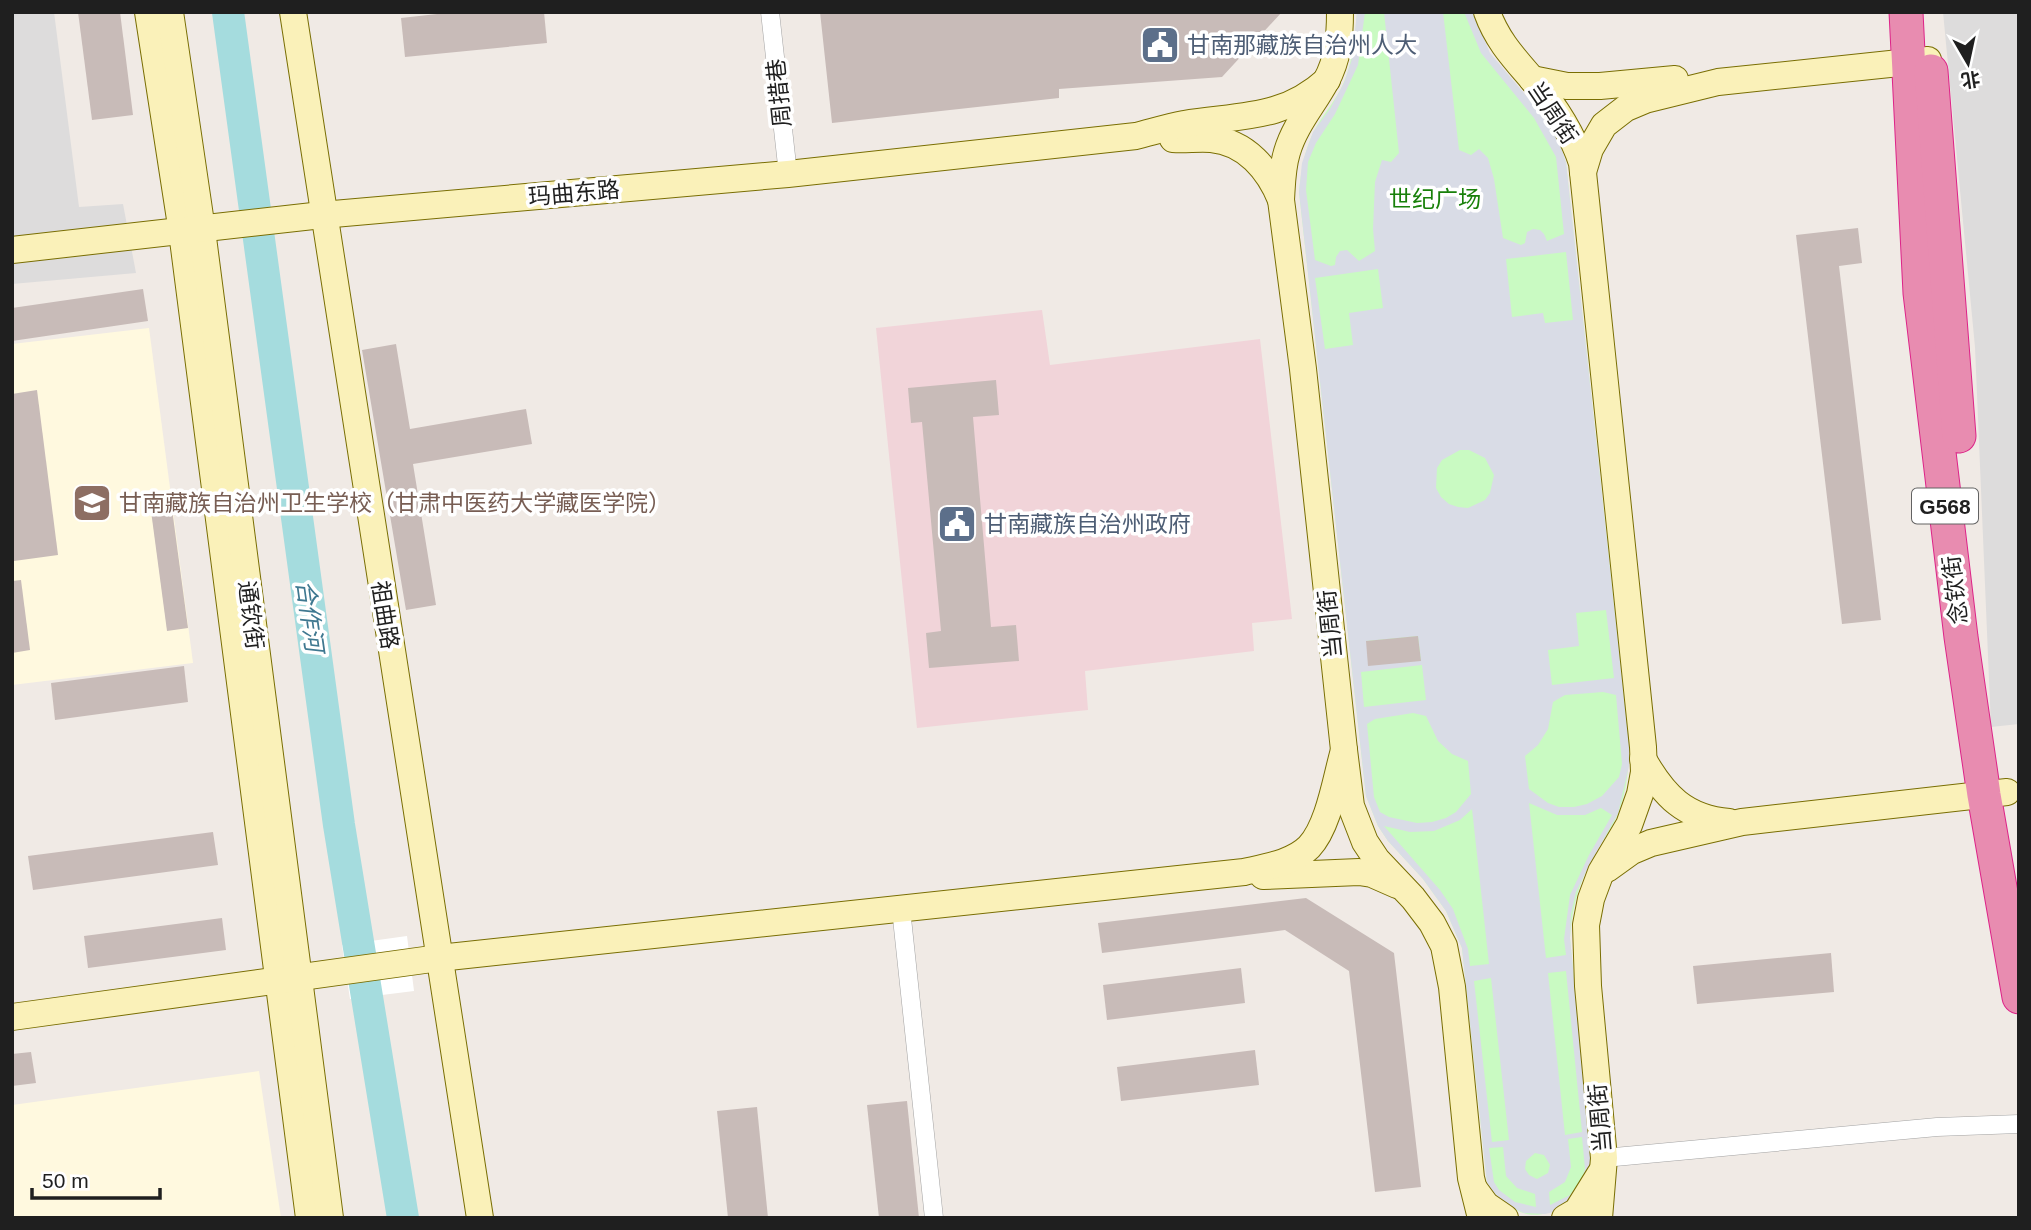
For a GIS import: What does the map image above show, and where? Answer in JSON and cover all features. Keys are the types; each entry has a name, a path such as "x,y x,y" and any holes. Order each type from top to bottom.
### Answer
{"highway":[{"name":"念钦街","path":"1906,12 1919,61 1970,573 2019,997"},
{"name":"念钦街","path":"1919,61 1928,12"},
{"name":"念钦街","path":"1995,793 2019,861"}],"street":[{"path":"148,12 202,229"},
{"name":"通钦街","path":"170,12 202,229 287,978 330,1218"},
{"name":"祖曲路","path":"293,12 314,216 480,1218"},
{"name":"周措巷","path":"770,12 788,174"},
{"name":"当周街","path":"1340,12 1339,45 1327,80 1289,146 1282,176 1281,200 1303,369 1344,750 1351,806 1357,825 1377,860 1432,923 1444,946 1452,987 1471,1178 1481,1218"},
{"name":"当周街","path":"1487,12 1501,44 1563,120 1576,144 1584,172 1643,759 1644,772 1635,809 1629,825 1599,876 1586,925 1586,953 1604,1163 1599,1218"},
{"path":"1584,172 1596,136 1616,114 1645,100 1718,82 1919,61"},
{"path":"1532,79 1567,86 1600,86 1671,79 1718,82"},
{"path":"1136,136 1181,124 1284,108 1312,93 1327,80"},
{"path":"1136,136 1213,139 1238,147 1262,165 1272,178 1281,200"},
{"name":"玛曲东路","path":"12,250 314,216 788,174 1136,136"},
{"path":"12,1017 439,958 1244,873 1294,858 1308,847 1316,837 1330,803 1344,750"},
{"path":"1643,759 1667,794 1689,812 1704,818 1742,822"},
{"path":"1599,876 1614,863 1651,843 1742,822 1995,793"},
{"path":"1244,873 1275,877 1359,873 1383,878 1406,891"},
{"path":"901,909 933,1218"},
{"path":"287,978 309,1218"},
{"path":"1565,1218 1577,1211 1583,1203 1604,1163 1937,1127 2019,1124"},
{"path":"1471,1178 1476,1194 1505,1218"}],"shaded area":[{"path":"12,12 54,12 79,207 123,204 136,273 12,284"},
{"name":"世纪广场","path":"1357,12 1365,12 1358,65 1308,162 1306,190 1315,260 1331,266 1335,265 1340,251 1347,250 1359,261 1375,251 1375,182 1382,160 1391,162 1399,153 1384,12 1443,12 1459,150 1471,155 1479,149 1488,158 1503,238 1521,245 1525,243 1527,232 1533,229 1540,230 1547,241 1564,234 1556,157 1534,118 1481,53 1464,12 1473,12 1490,53 1545,118 1561,146 1566,163 1629,744 1629,766 1618,813 1576,892 1571,914 1570,938 1592,1166 1582,1192 1554,1212 1545,1214 1524,1213 1509,1206 1495,1196 1487,1182 1462,948 1446,911 1423,879 1388,841 1378,826 1366,796 1299,192 1302,163 1313,132 1344,83 1352,59","holes":["1566,252 1573,320 1545,323 1543,313 1512,317 1506,259","1378,269 1383,308 1349,313 1353,345 1325,349 1315,278","1460,450 1469,450 1485,458 1494,475 1490,493 1485,500 1468,508 1449,504 1436,488 1437,468 1442,460","1606,610 1614,678 1552,685 1548,650 1579,646 1576,613","1418,636 1421,661 1366,641","1422,665 1426,700 1364,707 1361,672","1603,692 1616,695 1622,764 1619,777 1602,796 1587,804 1559,807 1548,803 1529,789 1525,756 1538,745 1548,729 1553,702 1565,695","1413,713 1426,716 1438,741 1452,754 1468,761 1471,794 1456,812 1446,818 1417,823 1389,817 1380,812 1374,797 1367,724 1375,719","1529,803 1557,815 1585,815 1601,808 1612,815 1570,895 1564,939 1566,955 1546,958","1472,809 1489,964 1470,966 1468,949 1453,909 1440,890 1384,826 1410,832 1434,831 1460,820","1566,971 1582,1132 1565,1135 1548,973","1491,978 1509,1140 1492,1142 1474,981","1582,1137 1585,1169 1582,1179 1570,1195 1550,1205 1549,1192 1565,1182 1571,1167 1568,1139","1503,1147 1506,1176 1517,1188 1535,1194 1536,1207 1515,1202 1499,1190 1494,1182 1489,1148","1535,1153 1544,1155 1550,1165 1548,1173 1537,1179 1525,1169 1526,1161"]},
{"path":"1943,12 2019,12 2019,724 1991,727 1975,347"},
{"path":"1042,310 1050,365 1260,339 1292,619 1252,623 1254,651 1085,671 1088,710 917,728 876,328"},
{"name":"甘南藏族自治州卫生学校（甘肃中医药大学藏医学院）","path":"149,328 193,663 12,685 12,344"},
{"path":"259,1071 281,1218 12,1218 12,1105"}],"green space":[{"name":"世纪广场","path":"1357,12 1473,12 1489,53 1551,129 1566,163 1629,753 1621,805 1614,823 1585,872 1571,926 1592,1166 1586,1185 1578,1194 1562,1206 1543,1214 1534,1215 1515,1209 1487,1182 1462,948 1446,911 1423,879 1388,841 1378,826 1366,796 1299,192 1303,162 1310,140 1341,89 1347,74"}],"pier":[{"path":"407,936 414,991 350,999 342,945"}],"building":[{"path":"78,12 120,12 133,115 92,120"},
{"path":"455,12 544,12 547,43 405,57 401,18"},
{"path":"820,12 1282,12 1222,77 1059,89 1059,98 832,123"},
{"path":"1858,228 1862,263 1839,266 1881,620 1842,624 1796,235"},
{"path":"143,289 148,321 12,341 12,308"},
{"path":"396,344 410,429 526,409 532,444 413,464 436,605 406,610 362,350"},
{"name":"甘南藏族自治州政府","path":"996,380 999,415 973,417 991,627 1016,625 1019,661 929,668 926,633 941,631 922,422 911,423 908,388"},
{"path":"37,390 58,555 14,561 12,394"},
{"path":"172,509 188,628 167,631 151,511"},
{"path":"21,580 30,650 12,653 12,581"},
{"path":"1418,636 1421,661 1368,666 1366,641"},
{"path":"184,666 188,702 55,720 51,683"},
{"path":"213,832 218,865 33,890 28,856"},
{"path":"1306,898 1394,953 1421,1187 1375,1192 1349,971 1285,930 1102,953 1098,923"},
{"path":"222,918 226,950 88,968 84,936"},
{"path":"1831,953 1834,992 1697,1004 1693,966"},
{"path":"1241,968 1245,1003 1107,1020 1103,985"},
{"path":"1255,1050 1259,1085 1121,1101 1117,1067"},
{"path":"31,1052 36,1083 12,1086 12,1054"},
{"path":"907,1101 919,1218 879,1218 867,1105"},
{"path":"757,1107 768,1218 728,1218 717,1111"}],"waterway":[{"name":"合作河","path":"228,12 339,825 403,1218"}],"place":[{"name":"甘南那藏族自治州人大","path":"1160,45"},
{"name":"甘南藏族自治州卫生学校（甘肃中医药大学藏医学院）","path":"92,503"},
{"name":"甘南藏族自治州政府","path":"957,524"}]}
